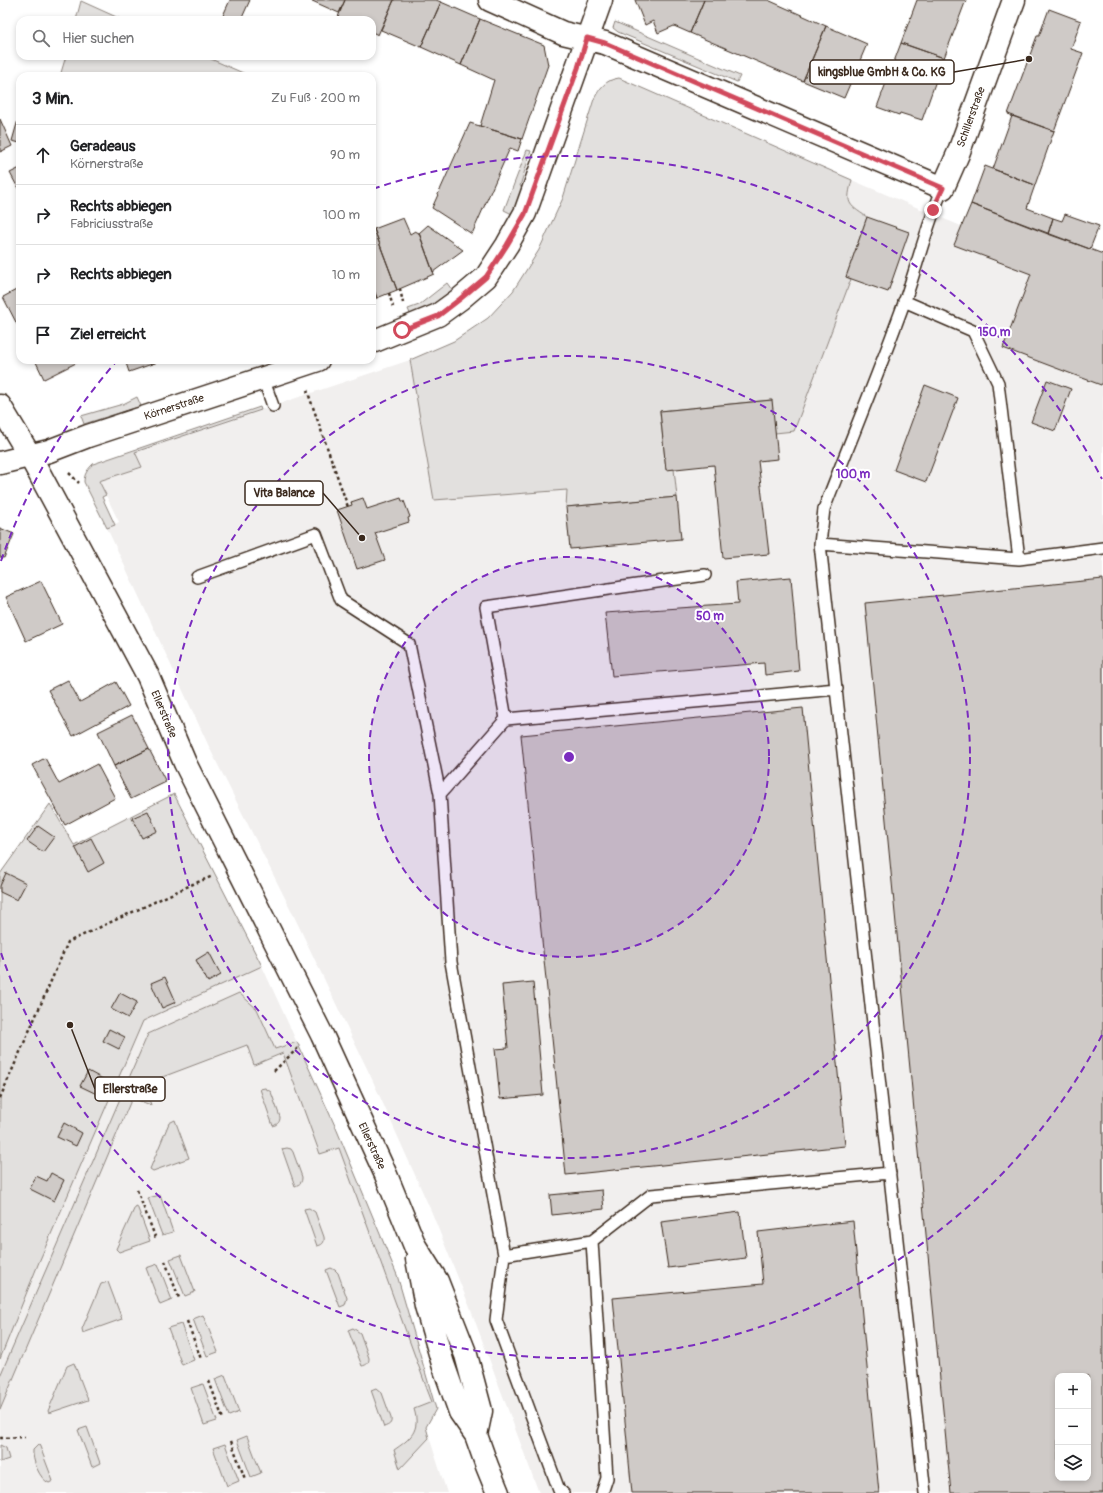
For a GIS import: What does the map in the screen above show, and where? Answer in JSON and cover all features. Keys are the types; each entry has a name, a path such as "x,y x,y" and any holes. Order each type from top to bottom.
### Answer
{"street":[{"path":"490,0 563,33 605,43 943,188"},
{"path":"376,340 438,316 486,277 525,214 601,0"},
{"name":"Schillerstraße","path":"943,188 958,154 1010,1"},
{"name":"Körnerstraße","path":"0,463 49,451 91,435 306,364"},
{"name":"Ellerstraße","path":"0,406 30,456 148,676 185,763 325,1042 386,1176 415,1246 426,1306 443,1364 460,1412 476,1435 498,1493"}],"lane":[{"path":"925,1493 820,544 824,509 904,301 924,243 931,216 943,188"},
{"path":"904,301 973,331 998,383 1019,559"},
{"path":"263,378 273,406"},
{"path":"197,577 316,534 341,600 409,644 440,794 451,962 504,1255 496,1320 560,1490 563,1493"},
{"path":"820,544 1019,559 1103,548"},
{"path":"506,719 486,607 705,576"},
{"path":"440,794 506,719 837,689"},
{"path":"504,1255 592,1241 651,1195 890,1173"},
{"path":"592,1241 606,1478 602,1493"}],"path":[{"path":"308,394 348,507"},
{"path":"0,1098 68,942 215,875"},
{"path":"274,1072 303,1042"},
{"path":"137,1190 156,1238"},
{"path":"165,1261 179,1298"},
{"path":"187,1321 201,1359"},
{"path":"209,1381 223,1419"},
{"path":"0,1438 25,1437"},
{"path":"231,1441 245,1479"}],"shaded area":[{"path":"81,1 114,16 77,16"},
{"path":"615,22 740,76 737,82 618,32 613,28"},
{"path":"65,60 213,60 241,72 61,72"},
{"path":"619,78 828,170 961,226 971,204 1103,254 1103,1493 539,1493 469,1305 432,1213 372,1079 291,910 212,753 107,528 119,522 99,481 142,467 135,452 410,360 454,341 488,318 513,291 539,250 563,198 597,94 605,83 611,79"},
{"path":"619,78 852,180 849,194 850,202 855,209 867,217 846,277 851,279 794,431 775,433 771,400 660,411 666,469 674,469 677,497 566,507 567,490 434,500 410,360 454,341 488,318 513,291 539,250 563,198 594,99 598,91 604,85 614,79"},
{"path":"527,150 531,151 520,186 523,187 512,214 504,210"},
{"path":"447,283 452,290 429,307 411,316 408,309 419,305"},
{"path":"137,397 141,406 84,424 81,416 123,404"},
{"path":"260,407 261,410 135,452 142,467 99,481 106,495 102,497 115,525 107,528 84,482 89,468 93,464"},
{"path":"174,794 262,966 143,1021 39,1262 0,1359 0,874 50,804 74,845"},
{"path":"262,966 336,1128 397,1275 436,1409 426,1427 447,1493 0,1493 0,1359 39,1262 143,1021"},
{"path":"239,993 257,1009 275,1049 297,1042 336,1128 397,1275 436,1409 426,1427 429,1438 400,1469 394,1450 413,1434 416,1423 414,1409 432,1402 339,1148 320,1154 283,1053 254,1065 247,1045 144,1084 151,1105 132,1098 0,1410 0,1376 148,1034"},
{"path":"265,1088 271,1092 280,1117 278,1123 273,1126 260,1089"},
{"path":"175,1120 189,1158 153,1171 150,1169 169,1123"},
{"path":"282,1149 291,1149 293,1152 302,1177 302,1181 295,1186"},
{"path":"160,1195 173,1232 162,1235 148,1198"},
{"path":"137,1206 150,1241 119,1252 116,1249 135,1207"},
{"path":"309,1208 315,1212 324,1237 323,1243 317,1246 304,1209"},
{"path":"181,1255 195,1292 185,1296 170,1259"},
{"path":"158,1264 172,1300 160,1305 146,1268"},
{"path":"331,1268 338,1273 347,1298 345,1305 340,1307 326,1270"},
{"path":"108,1282 122,1319 83,1333 82,1329 101,1284"},
{"path":"203,1315 218,1352 207,1356 193,1319"},
{"path":"181,1324 194,1360 182,1365 168,1328"},
{"path":"353,1328 360,1333 369,1358 368,1362 364,1366 362,1366 348,1330"},
{"path":"74,1363 88,1400 49,1413 48,1411 67,1366"},
{"path":"225,1375 239,1412 229,1416 215,1379"},
{"path":"203,1384 217,1421 204,1425 191,1388"},
{"path":"376,1388 382,1393 391,1418 390,1424 384,1427 371,1390"},
{"path":"87,1427 100,1463 92,1467 78,1430"},
{"path":"247,1436 261,1473 251,1477 237,1440"},
{"path":"39,1444 53,1481 49,1483 45,1481 39,1473 34,1458 33,1450"},
{"path":"225,1444 239,1481 227,1486 213,1448"},
{"path":"0,1445 6,1448 9,1459 0,1462"}],"building":[{"path":"230,0 250,0 243,16 223,16"},
{"path":"310,0 345,0 339,13"},
{"path":"345,0 394,0 378,35 376,34 376,16 338,16"},
{"path":"394,0 436,0 441,2 421,47 381,30"},
{"path":"635,0 704,0 690,33 674,26 658,33 653,21 645,25"},
{"path":"704,0 768,0 826,26 803,81 690,33"},
{"path":"917,0 966,0 944,58 901,43"},
{"path":"441,2 480,19 461,65 421,47"},
{"path":"1049,9 1081,21 1071,49 1083,53 1054,131 1008,114 1037,36 1039,36"},
{"path":"480,19 544,45 548,65 522,139 480,126 494,80 461,65"},
{"path":"826,26 867,44 844,98 803,81"},
{"path":"901,43 944,58 922,120 900,113 899,115 877,107"},
{"path":"1012,116 1054,131 1035,185 993,169"},
{"path":"0,119 12,146 0,152"},
{"path":"470,123 522,139 518,151 510,148 472,234 432,208"},
{"path":"16,127 16,142 12,141"},
{"path":"985,166 1035,185 1027,208 1053,218 1048,234 971,204"},
{"path":"16,170 16,184 10,173"},
{"path":"971,204 1103,254 1103,382 1101,385 1003,348 1031,274 954,245"},
{"path":"1065,214 1099,226 1090,249 1048,234 1053,218 1062,221"},
{"path":"867,217 909,232 888,292 846,277"},
{"path":"403,218 410,234 415,231 419,233 434,274 397,290 376,234 376,228"},
{"path":"428,225 463,250 433,272 419,233"},
{"path":"376,234 397,290 377,298 376,295"},
{"path":"16,290 16,322 3,297"},
{"path":"37,364 74,364 44,379"},
{"path":"126,364 152,364 129,372"},
{"path":"1047,380 1071,389 1055,431 1031,422"},
{"path":"925,385 958,398 926,482 894,470"},
{"path":"772,400 778,459 758,461 769,554 723,558 714,465 666,470 660,411"},
{"path":"677,497 681,539 570,549 566,507"},
{"path":"363,498 367,509 401,498 402,501 404,501 410,517 408,518 409,522 375,533 385,560 357,569 337,510 352,505 351,502"},
{"path":"0,528 14,534 4,558 0,557"},
{"path":"791,577 799,671 765,675 764,663 612,676 605,613 738,604 736,582"},
{"path":"1103,579 1103,1493 951,1493 865,603"},
{"path":"41,581 62,624 26,641 6,597"},
{"path":"68,680 80,702 116,682 129,706 73,736 48,690"},
{"path":"803,708 845,1146 566,1175 521,735"},
{"path":"132,715 149,749 114,766 98,732"},
{"path":"149,749 166,782 131,799 114,766"},
{"path":"45,758 59,784 97,764 115,798 65,825 32,765"},
{"path":"148,811 157,831 142,838 132,818"},
{"path":"38,826 54,837 43,852 27,841"},
{"path":"91,838 104,863 88,872 75,847"},
{"path":"6,873 26,883 17,900 0,892 0,886"},
{"path":"209,952 221,975 208,982 196,960"},
{"path":"165,977 176,1002 162,1008 151,983"},
{"path":"533,982 543,1095 500,1099 495,1049 508,1048 502,985"},
{"path":"120,993 137,1002 128,1018 111,1009"},
{"path":"109,1029 125,1037 119,1049 103,1041"},
{"path":"88,1071 110,1083 103,1097 80,1086"},
{"path":"64,1123 82,1133 76,1146 57,1137"},
{"path":"51,1173 64,1180 54,1201 30,1189 36,1176 47,1181"},
{"path":"602,1190 604,1209 552,1215 550,1195"},
{"path":"740,1212 746,1258 668,1268 661,1222"},
{"path":"853,1221 879,1493 632,1493 613,1298 763,1284 758,1232"}],"place":[{"name":"kingsblue GmbH & Co. KG","path":"1029,59"},
{"name":"Vita Balance","path":"362,538"},
{"name":"Ellerstraße","path":"70,1025"}],"route":[{"path":"402,330 438,316 460,299 486,277 507,245 525,214 578,68 587,38 605,43 767,112 916,178 943,188 933,210"}]}
